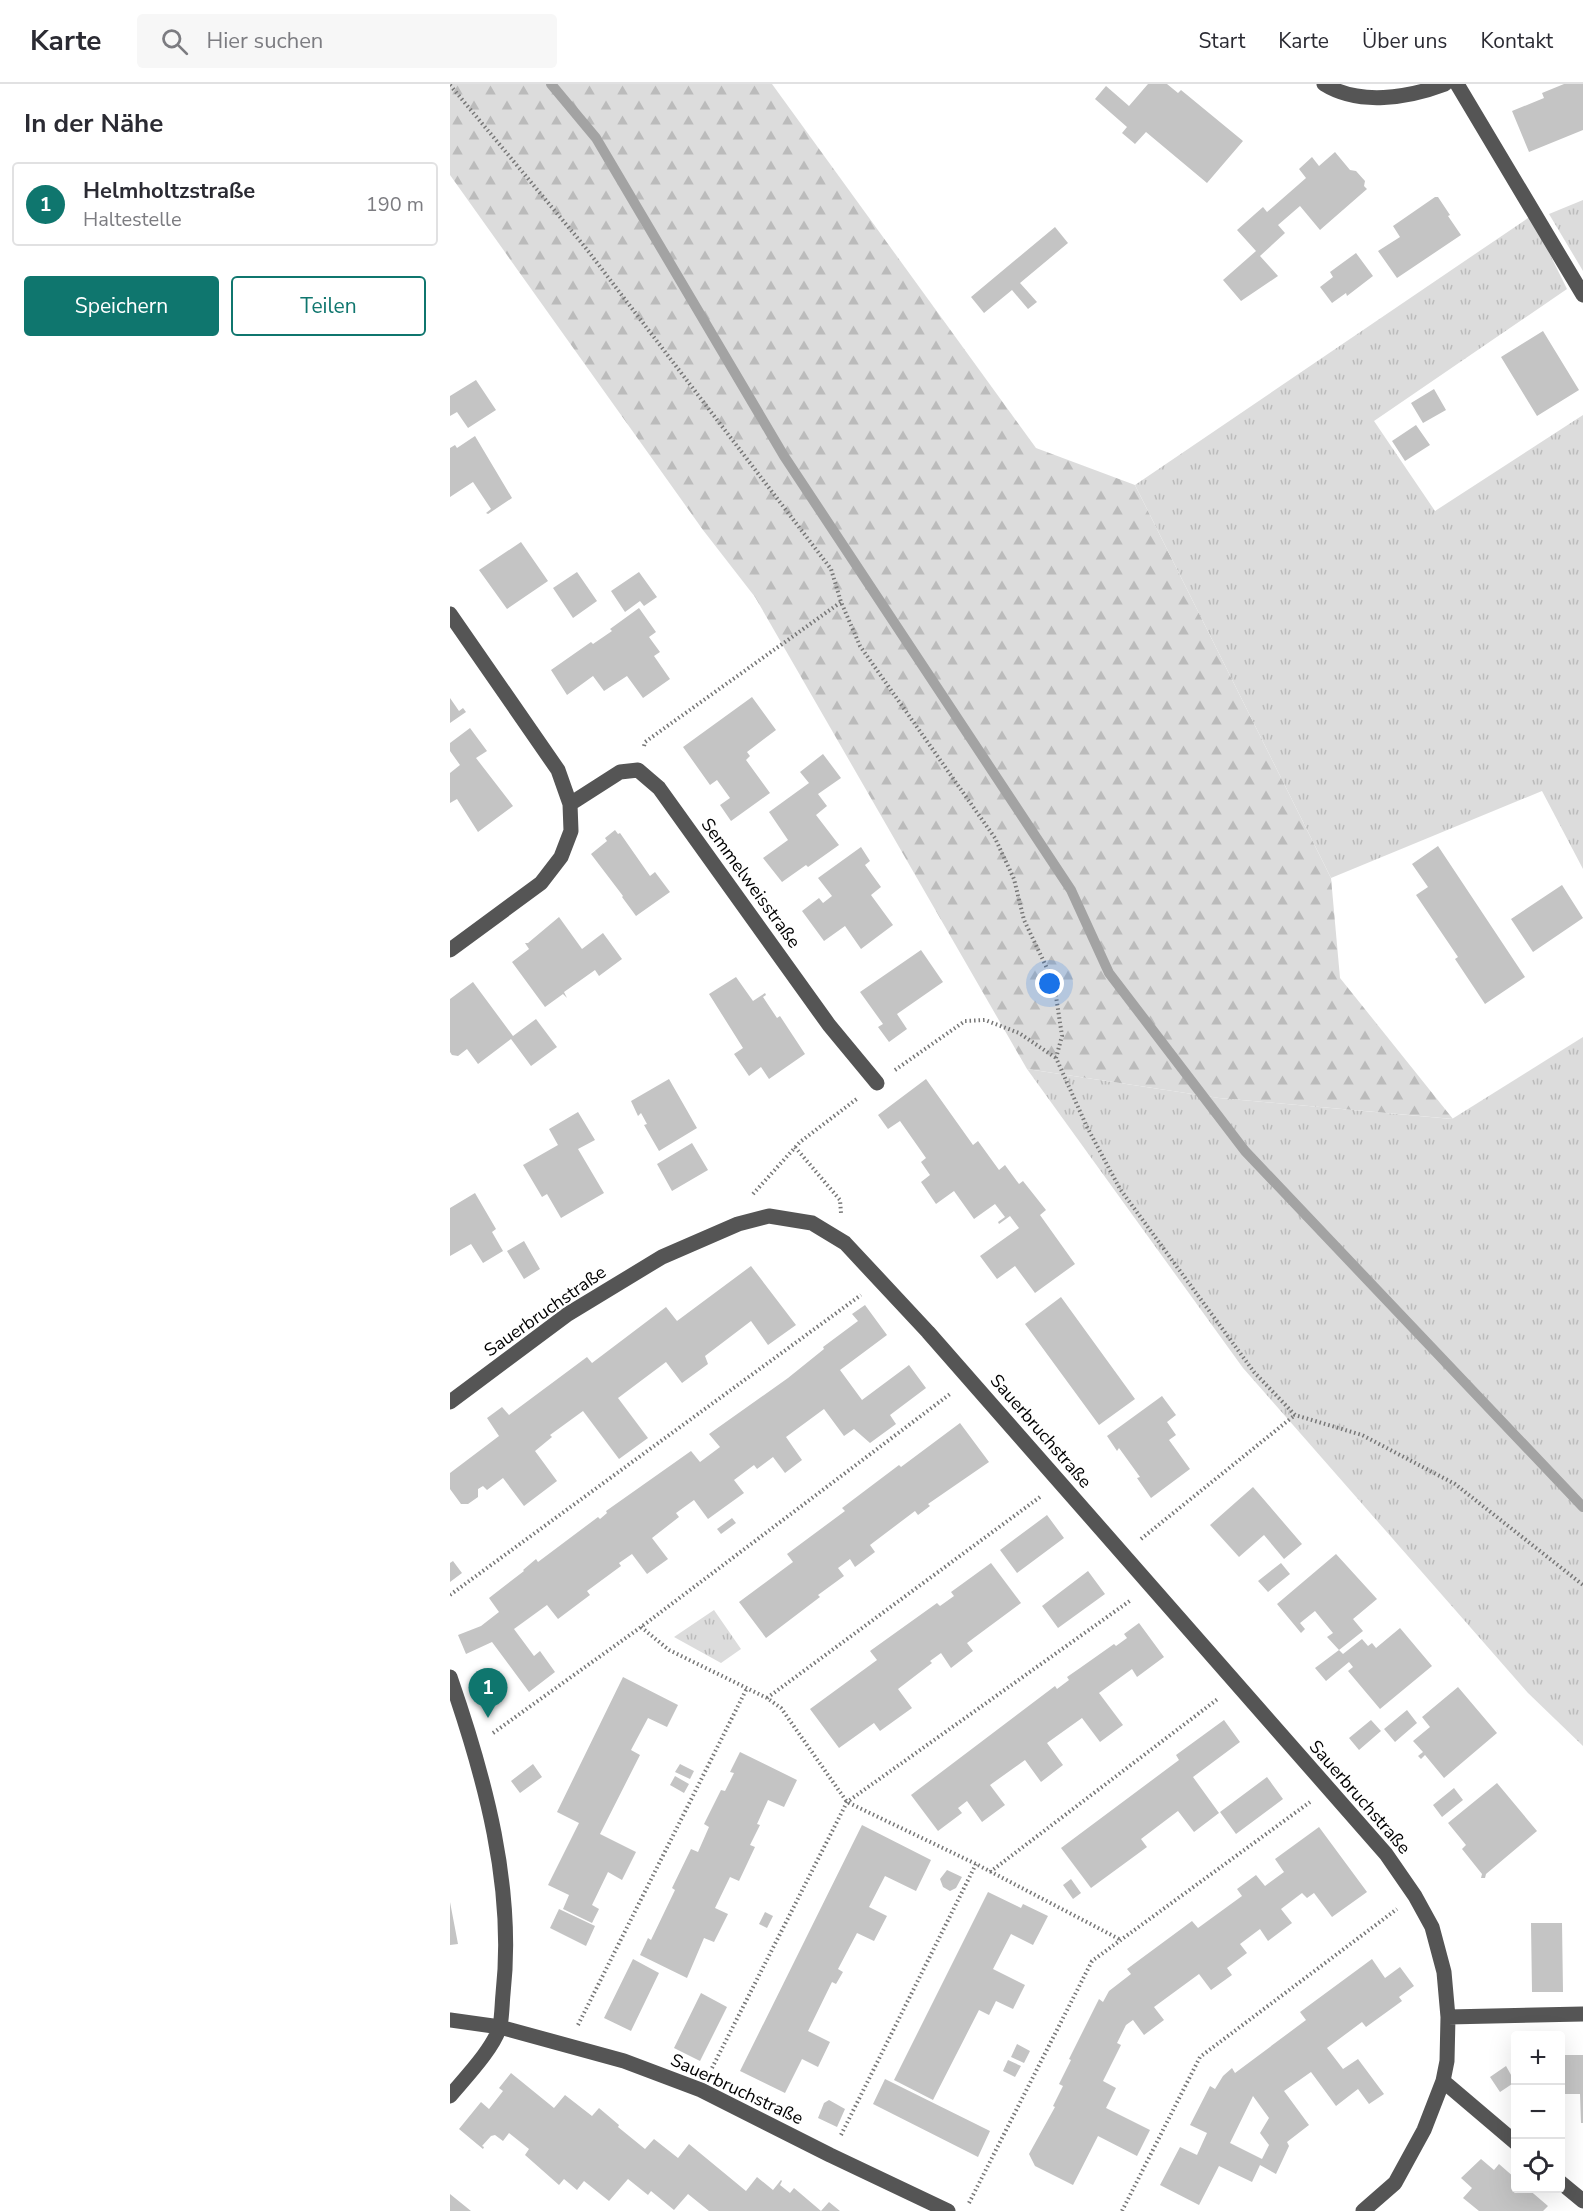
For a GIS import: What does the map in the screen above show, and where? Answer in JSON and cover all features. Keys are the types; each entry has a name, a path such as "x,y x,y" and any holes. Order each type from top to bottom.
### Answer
{"street":[{"path":"1324,84 1357,96 1381,97 1405,96 1445,84"},
{"path":"1457,84 1583,295"},
{"path":"450,615 558,770 570,804 571,831 561,857 541,883 450,950"},
{"path":"570,804 620,772 638,770"},
{"name":"Semmelweisstraße","path":"638,770 659,788 829,1025 877,1083"},
{"name":"Sauerbruchstraße","path":"450,1402 568,1314 662,1257 738,1224 770,1216 812,1223 845,1243 970,1379 1386,1854 1415,1896 1432,1927 1444,1972 1449,2017 1447,2061 1443,2081 1424,2130 1395,2183 1363,2211"},
{"path":"450,1677 473,1747 496,1844 505,1911 506,1967 500,2027 488,2049 450,2096"},
{"path":"1449,2017 1583,2014"},
{"name":"Sauerbruchstraße","path":"450,2020 500,2027 568,2045 624,2061 701,2090 948,2211"},
{"path":"1443,2081 1511,2140"},
{"path":"1565,2186 1583,2201"}],"path":[{"path":"450,86 585,247 831,569 840,602 860,646 995,838 1010,868 1024,920 1054,983 1062,1036 1056,1058"},
{"path":"638,770 645,742 840,602"},
{"path":"738,1224 752,1196 795,1147 877,1083 965,1022 985,1020 1019,1033 1056,1058 1120,1190 1254,1372 1294,1415 1362,1435 1455,1484 1583,1585"},
{"path":"795,1147 840,1200 845,1243"},
{"path":"450,1595 881,1281"},
{"path":"473,1747 641,1627 970,1379"},
{"path":"1122,1554 1294,1415"},
{"path":"767,1698 1060,1483"},
{"path":"701,2090 847,1802 1149,1586"},
{"path":"641,1627 669,1650 767,1698 781,1708 847,1802 976,1864 1121,1940"},
{"path":"990,1872 1236,1685"},
{"path":"568,2045 747,1688"},
{"path":"965,2211 1092,1960 1328,1789"},
{"path":"830,2155 976,1864"},
{"path":"1122,2211 1200,2057 1415,1896"}],"green space":[{"path":"450,84 772,84 1036,448 1135,485 1331,878 1340,978 1453,1119 1219,1098 1027,1069 755,597 703,530 450,175"},
{"path":"1583,200 1583,271 1549,214"},
{"path":"1531,216 1567,289 1374,421 1435,511 1583,415 1583,869 1542,791 1331,878 1135,485"},
{"path":"1583,1037 1583,1746 1528,1693 1243,1368 1027,1069 1219,1098 1452,1119"},
{"path":"714,1610 741,1649 721,1663 674,1637"}],"building":[{"path":"1148,84 1167,84 1178,93 1181,90 1243,141 1207,183 1146,132 1135,144 1122,133 1127,127 1095,99 1106,86 1129,106"},
{"path":"1564,84 1583,84 1583,130 1529,152 1512,111 1544,98 1542,93"},
{"path":"1335,152 1350,170 1356,171 1365,181 1364,186 1367,189 1320,230 1300,206 1278,225 1285,233 1260,256 1278,276 1241,301 1223,280 1256,251 1237,230 1263,207 1267,212 1306,178 1299,169 1312,157 1319,166"},
{"path":"1438,197 1461,235 1397,278 1378,251 1400,237 1393,226"},
{"path":"1055,227 1068,243 1020,283 1037,302 1028,309 1012,290 984,313 971,297"},
{"path":"1356,253 1373,276 1347,296 1346,293 1332,303 1320,287 1333,277 1330,272"},
{"path":"1543,331 1579,390 1537,416 1501,357"},
{"path":"476,380 496,410 468,428 457,412 450,416 450,396"},
{"path":"1434,389 1446,410 1423,423 1411,403"},
{"path":"1416,425 1430,445 1405,461 1392,441"},
{"path":"475,436 512,498 488,514 486,513 491,509 473,482 450,497 450,448 455,445 457,448"},
{"path":"521,542 548,581 507,609 479,570"},
{"path":"577,572 597,601 573,618 553,588"},
{"path":"639,572 657,597 644,606 640,601 625,612 611,591"},
{"path":"639,608 656,632 649,637 660,652 654,656 670,679 643,698 627,676 604,691 593,676 567,695 551,670 591,642 593,644 612,631 610,629"},
{"path":"752,697 776,730 747,752 750,756 746,760 770,793 731,821 720,805 730,798 717,780 710,785 683,747"},
{"path":"450,698 459,711 463,708 466,712 450,723"},
{"path":"470,728 487,751 476,758 513,806 478,832 457,799 450,803 450,773 460,765 450,751 450,743"},
{"path":"823,754 841,778 818,794 827,806 816,815 839,845 782,882 763,858 788,840 769,812 809,783 800,772"},
{"path":"615,830 618,834 620,833 650,876 655,872 670,892 636,916 591,854 607,841 605,838"},
{"path":"1438,846 1525,977 1485,1004 1455,959 1458,957 1416,895 1428,887 1412,864"},
{"path":"861,847 870,861 865,865 881,887 871,895 893,925 861,949 845,926 824,941 802,911 819,898 823,903 832,896 818,878"},
{"path":"1562,885 1583,918 1533,952 1511,919"},
{"path":"559,917 582,949 603,933 622,959 599,976 595,970 564,992 567,998 563,994 545,1007 512,962 529,949 525,943 528,943"},
{"path":"921,950 943,982 897,1014 907,1029 889,1042 878,1027 883,1024 860,992"},
{"path":"736,977 753,1001 765,993 763,997 777,1018 780,1016 805,1054 769,1079 761,1067 749,1076 734,1054 743,1048 709,994"},
{"path":"473,982 513,1036 536,1019 557,1047 531,1066 511,1039 478,1064 467,1049 458,1056 452,1055 450,1052 450,999"},
{"path":"669,1079 697,1128 659,1151 644,1125 647,1124 641,1113 638,1116 631,1101"},
{"path":"926,1079 973,1145 978,1141 999,1170 1005,1165 1019,1184 1023,1181 1046,1210 1040,1215 1075,1264 1035,1293 1015,1266 997,1279 980,1256 1019,1228 1010,1216 999,1224 998,1222 1005,1217 995,1204 974,1219 954,1191 936,1204 921,1182 930,1175 921,1162 926,1158 900,1121 888,1129 878,1115"},
{"path":"578,1112 595,1140 578,1149 604,1193 561,1218 547,1194 542,1197 523,1165 558,1145 549,1129"},
{"path":"692,1143 708,1170 672,1191 657,1164"},
{"path":"475,1193 496,1229 492,1232 503,1251 483,1263 471,1244 450,1256 450,1208"},
{"path":"524,1241 540,1269 524,1279 507,1251"},
{"path":"751,1266 796,1325 768,1345 751,1321 705,1356 708,1364 682,1383 666,1362 618,1398 648,1438 619,1459 583,1411 550,1435 552,1437 535,1451 557,1481 524,1506 503,1478 487,1490 483,1486 478,1489 478,1497 468,1504 461,1504 450,1489 450,1473 499,1436 487,1418 502,1407 509,1415 587,1357 592,1363 666,1307 677,1321"},
{"path":"1061,1297 1135,1399 1099,1425 1025,1324"},
{"path":"865,1305 887,1335 840,1370 862,1400 909,1365 926,1388 890,1415 896,1424 870,1443 854,1429 844,1436 824,1409 786,1437 802,1460 785,1473 773,1457 757,1469 754,1465 734,1480 744,1493 708,1519 694,1500 676,1513 679,1517 652,1538 668,1559 647,1574 632,1554 619,1563 621,1566 587,1591 590,1595 558,1619 547,1605 514,1629 534,1656 540,1651 555,1672 529,1692 492,1642 466,1654 458,1635 481,1626 499,1612 489,1598 536,1559 538,1562 598,1517 600,1519 607,1513 606,1511 691,1451 700,1462 720,1447 709,1434 788,1378 824,1349 823,1347 858,1321 852,1314"},
{"path":"1162,1396 1176,1415 1167,1422 1176,1435 1169,1440 1190,1469 1151,1498 1137,1478 1140,1477 1119,1448 1117,1451 1107,1436"},
{"path":"960,1423 989,1462 928,1504 930,1506 918,1515 915,1511 870,1545 875,1552 855,1567 850,1559 838,1568 844,1576 766,1638 739,1602 793,1562 787,1554 845,1511 842,1508"},
{"path":"1253,1487 1302,1544 1284,1559 1264,1535 1239,1557 1210,1525"},
{"path":"1047,1515 1064,1538 1017,1573 1000,1550"},
{"path":"732,1518 736,1523 721,1534 717,1529"},
{"path":"1336,1554 1377,1599 1353,1619 1363,1631 1339,1650 1327,1637 1333,1633 1315,1611 1300,1623 1305,1629 1301,1633 1277,1604"},
{"path":"453,1561 462,1573 450,1582 450,1563"},
{"path":"991,1563 1021,1603 967,1643 973,1651 951,1668 941,1653 930,1661 932,1663 898,1689 912,1708 880,1731 874,1723 839,1748 810,1709 877,1660 870,1651 937,1603 940,1606 954,1596 951,1592"},
{"path":"1281,1563 1290,1574 1268,1592 1258,1581"},
{"path":"1088,1571 1105,1594 1058,1628 1042,1606"},
{"path":"1139,1623 1164,1657 1137,1677 1132,1669 1099,1693 1123,1725 1100,1742 1082,1718 1047,1743 1063,1765 1041,1782 1025,1760 990,1785 1005,1805 982,1822 967,1801 958,1808 962,1813 938,1831 911,1795 1055,1686 1057,1689 1069,1680 1067,1677 1114,1644 1116,1646 1127,1638 1124,1634"},
{"path":"1400,1628 1432,1666 1380,1709 1348,1671 1353,1667 1349,1662 1326,1681 1315,1668 1339,1650 1343,1654 1362,1639 1368,1646 1372,1643 1376,1648"},
{"path":"623,1677 678,1705 667,1727 648,1718 631,1750 640,1755 600,1834 636,1852 622,1880 608,1872 592,1905 599,1909 592,1923 563,1909 569,1895 548,1885 579,1823 557,1812"},
{"path":"1458,1687 1497,1733 1444,1778 1425,1755 1421,1759 1418,1756 1423,1752 1413,1741 1430,1727 1422,1717"},
{"path":"1407,1710 1417,1723 1395,1742 1384,1729"},
{"path":"1224,1720 1240,1742 1193,1777 1219,1813 1194,1832 1178,1811 1141,1839 1147,1847 1091,1888 1061,1848 1179,1760 1176,1755"},
{"path":"1371,1720 1381,1731 1359,1750 1349,1738"},
{"path":"740,1752 797,1780 784,1807 768,1800 757,1824 760,1825 750,1845 755,1847 739,1881 730,1877 715,1908 728,1914 714,1942 704,1938 687,1978 640,1955 648,1938 651,1940 675,1890 672,1888 691,1849 698,1852 709,1827 704,1824 721,1790 725,1791 734,1773 730,1772"},
{"path":"533,1764 542,1777 520,1793 511,1781"},
{"path":"680,1764 694,1771 690,1779 675,1772"},
{"path":"675,1776 689,1784 684,1793 670,1785"},
{"path":"1267,1777 1283,1799 1236,1834 1220,1812"},
{"path":"1497,1783 1537,1831 1486,1874 1485,1878 1481,1878 1482,1874 1462,1849 1466,1845 1448,1823"},
{"path":"1454,1788 1463,1800 1442,1817 1433,1805"},
{"path":"862,1825 931,1860 916,1891 885,1876 869,1907 887,1916 874,1941 857,1933 838,1969 843,1972 836,1984 832,1982 808,2031 830,2042 818,2067 802,2059 785,2093 740,2071"},
{"path":"1319,1827 1367,1892 1332,1917 1314,1893 1307,1898 1302,1893 1281,1909 1292,1923 1268,1941 1260,1929 1240,1944 1247,1953 1227,1968 1232,1975 1211,1990 1199,1974 1154,2007 1164,2020 1144,2035 1133,2020 1126,2025 1117,2043 1121,2045 1103,2081 1116,2088 1106,2108 1150,2130 1137,2156 1098,2136 1073,2185 1035,2166 1029,2154 1055,2107 1053,2106 1063,2086 1059,2084 1071,2060 1069,2059 1099,1999 1103,2002 1109,1991 1131,1974 1127,1969 1192,1921 1198,1928 1242,1896 1237,1889 1256,1875 1265,1886 1284,1872 1275,1859"},
{"path":"947,1870 962,1877 956,1888 950,1891 943,1887 940,1879"},
{"path":"1071,1879 1081,1893 1073,1899 1063,1885"},
{"path":"988,1892 1021,1908 1023,1904 1048,1916 1033,1945 1011,1934 993,1969 1025,1985 1013,2009 996,2001 989,2015 979,2010 933,2100 894,2080"},
{"path":"450,1902 458,1944 450,1945"},
{"path":"559,1909 595,1926 586,1946 550,1928"},
{"path":"765,1912 773,1916 767,1928 759,1924"},
{"path":"1531,1923 1562,1923 1563,1992 1532,1992"},
{"path":"633,1959 659,1973 631,2031 604,2018"},
{"path":"1372,1959 1385,1978 1400,1967 1414,1986 1399,1997 1402,2001 1366,2027 1362,2022 1327,2048 1343,2069 1358,2059 1384,2094 1369,2104 1358,2089 1336,2106 1311,2072 1284,2091 1309,2125 1287,2142 1289,2146 1276,2174 1260,2165 1252,2182 1219,2166 1199,2205 1160,2185 1180,2147 1197,2155 1207,2133 1190,2125 1210,2086 1215,2089 1223,2076 1232,2068 1235,2073 1306,2020 1300,2012","holes":["1253,2096 1269,2118 1260,2133 1269,2145 1262,2159 1230,2143"]},
{"path":"701,1993 727,2007 700,2061 674,2048"},
{"path":"1017,2044 1030,2051 1024,2063 1011,2057"},
{"path":"1565,2055 1583,2055 1583,2123 1581,2123 1580,2094 1565,2094"},
{"path":"1008,2060 1021,2066 1015,2077 1003,2071"},
{"path":"1506,2066 1511,2075 1511,2085 1500,2092 1490,2077"},
{"path":"511,2073 554,2108 565,2095 592,2116 599,2108 645,2149 654,2139 678,2158 689,2144 746,2191 757,2177 773,2190 781,2180 780,2185 790,2193 794,2188 821,2211 709,2211 688,2194 674,2210 651,2191 648,2195 628,2179 609,2201 584,2181 577,2190 564,2179 559,2185 525,2155 529,2149 509,2133 503,2141 495,2135 491,2136 482,2146 483,2149 459,2129 481,2102 489,2109 503,2091 499,2088"},
{"path":"885,2079 990,2131 978,2157 873,2104"},
{"path":"829,2100 845,2109 837,2127 818,2118 824,2103"},
{"path":"1481,2159 1494,2170 1499,2164 1511,2174 1511,2193 1533,2193 1548,2206 1543,2211 1479,2211 1463,2198 1472,2188 1461,2178"},
{"path":"450,2194 471,2211 450,2211"},
{"path":"829,2202 840,2211 821,2211"}],"waterway":[{"path":"551,84 596,138 784,456 1071,890 1109,973 1245,1151 1583,1507"}],"place":[{"name":"Helmholtzstraße","path":"488,1718"}]}
